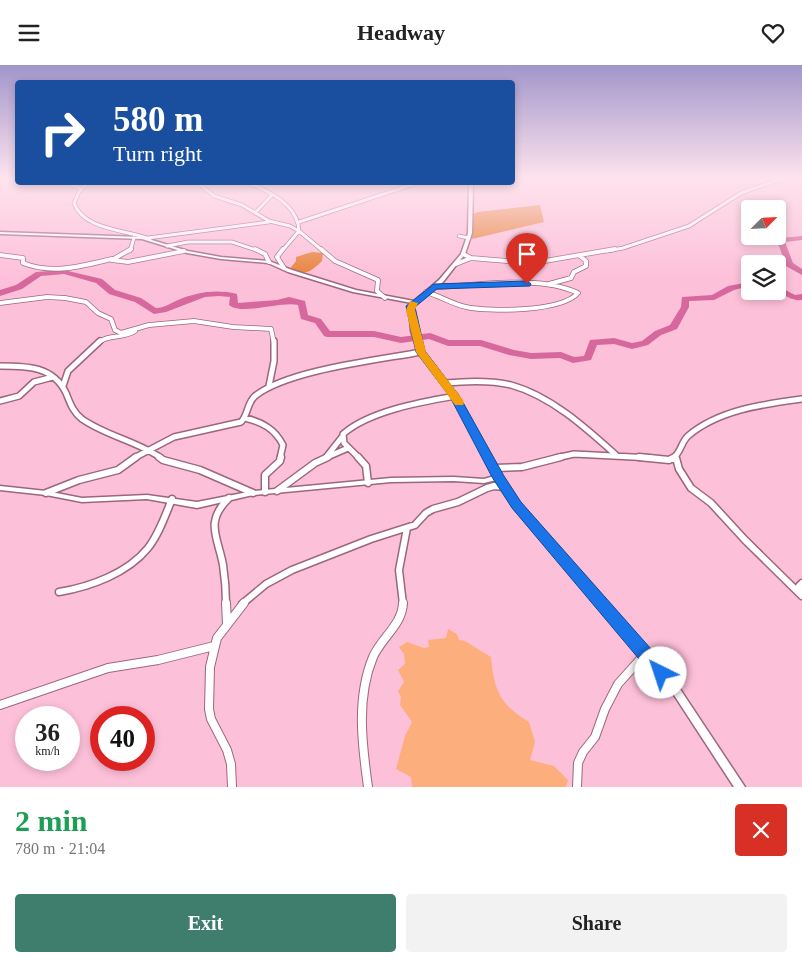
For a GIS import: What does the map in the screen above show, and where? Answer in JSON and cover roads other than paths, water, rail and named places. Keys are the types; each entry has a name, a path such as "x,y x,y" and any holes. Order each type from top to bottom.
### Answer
{"street":[{"path":"77,211 79,215 88,221 184,251 221,258 269,262 354,291 414,302"},
{"path":"251,211 269,221 290,226 320,247 334,261 378,280 377,291 386,298"},
{"path":"284,268 277,257 299,231 299,222 293,211"},
{"path":"299,222 333,211"},
{"path":"470,211 469,237 463,254 434,287 414,302 410,310 419,348 455,397 498,477 516,505 677,692 740,787"},
{"path":"463,254 471,258 533,263 580,256 623,248 673,232 689,226 713,211"},
{"path":"0,233 150,239 269,221"},
{"path":"459,236 469,237"},
{"path":"0,255 23,258 23,263 34,269 71,267 112,259 131,250 134,238"},
{"path":"167,246 188,241 232,242 260,251 265,254 269,262"},
{"path":"112,259 114,261 127,261 169,252 184,251"},
{"path":"548,285 571,278 574,272 586,266 586,261 580,256"},
{"path":"456,264 471,258"},
{"path":"426,292 438,295 462,306 485,308 550,306 568,302 578,294 577,291 569,288 548,285 492,284 434,287"},
{"path":"0,303 50,297 82,301 88,303 98,313 111,319 118,332 126,333 149,325 194,321 233,327 271,329 274,332 274,356 268,380 269,386"},
{"path":"63,386 68,371 102,339 128,336 137,329"},
{"path":"245,418 245,411 250,402 259,392 269,386 333,368 419,348"},
{"path":"0,366 28,366 53,377 63,386 74,413 82,419 111,435 149,450 163,460 200,470 253,493"},
{"path":"0,401 19,396 34,382 53,377"},
{"path":"446,383 481,381 515,386 538,396 555,407 595,436 616,455"},
{"path":"324,459 342,437 343,433 353,425 413,403 455,397"},
{"path":"494,468 522,467 574,454 616,455 659,460 676,458 679,455 681,444 687,437 720,417 764,405 802,399"},
{"path":"46,493 118,470 174,437 236,423 245,418 264,423 277,434 283,445 280,461 267,470 264,475 265,492"},
{"path":"342,437 348,448 366,466 368,483"},
{"path":"277,491 291,479 324,459 348,448"},
{"path":"676,458 679,469 691,488 712,503 802,596"},
{"path":"1,489 46,493 82,500 147,497 172,499 191,504 204,504 231,496 253,493 439,479 484,481 498,477"},
{"path":"232,787 231,764 227,750 211,719 209,709 210,667 214,646 227,624 248,597 277,577 347,548 415,525 426,513 433,509 458,502 487,488 494,486 504,487"},
{"path":"227,624 222,563 213,523 215,513 220,505 231,496"},
{"path":"59,592 82,587 121,570 142,556 161,529 172,499"},
{"path":"368,787 362,740 363,705 367,677 374,657 385,637 400,618 403,610 399,559 407,527"},
{"path":"802,583 800,586 802,596"},
{"path":"0,705 108,668 158,660 214,646"},
{"path":"577,787 578,763 583,752 595,737 605,709 618,684 645,654"}],"waterway":[{"path":"802,238 781,240 789,264 802,273"},
{"path":"0,293 19,287 39,274 64,272 99,281 112,292 138,300 154,311 163,310 191,298 212,293 234,296 233,305 236,306 277,303 289,300 302,303 304,317 318,321 327,334 374,334 401,340 430,336 448,343 481,343 512,353 531,356 561,355 573,360 588,358 593,342 614,341 632,346 645,343 658,333 674,327 685,307 685,299 714,297 731,288 741,286"},
{"path":"786,293 792,297 802,297"}]}
